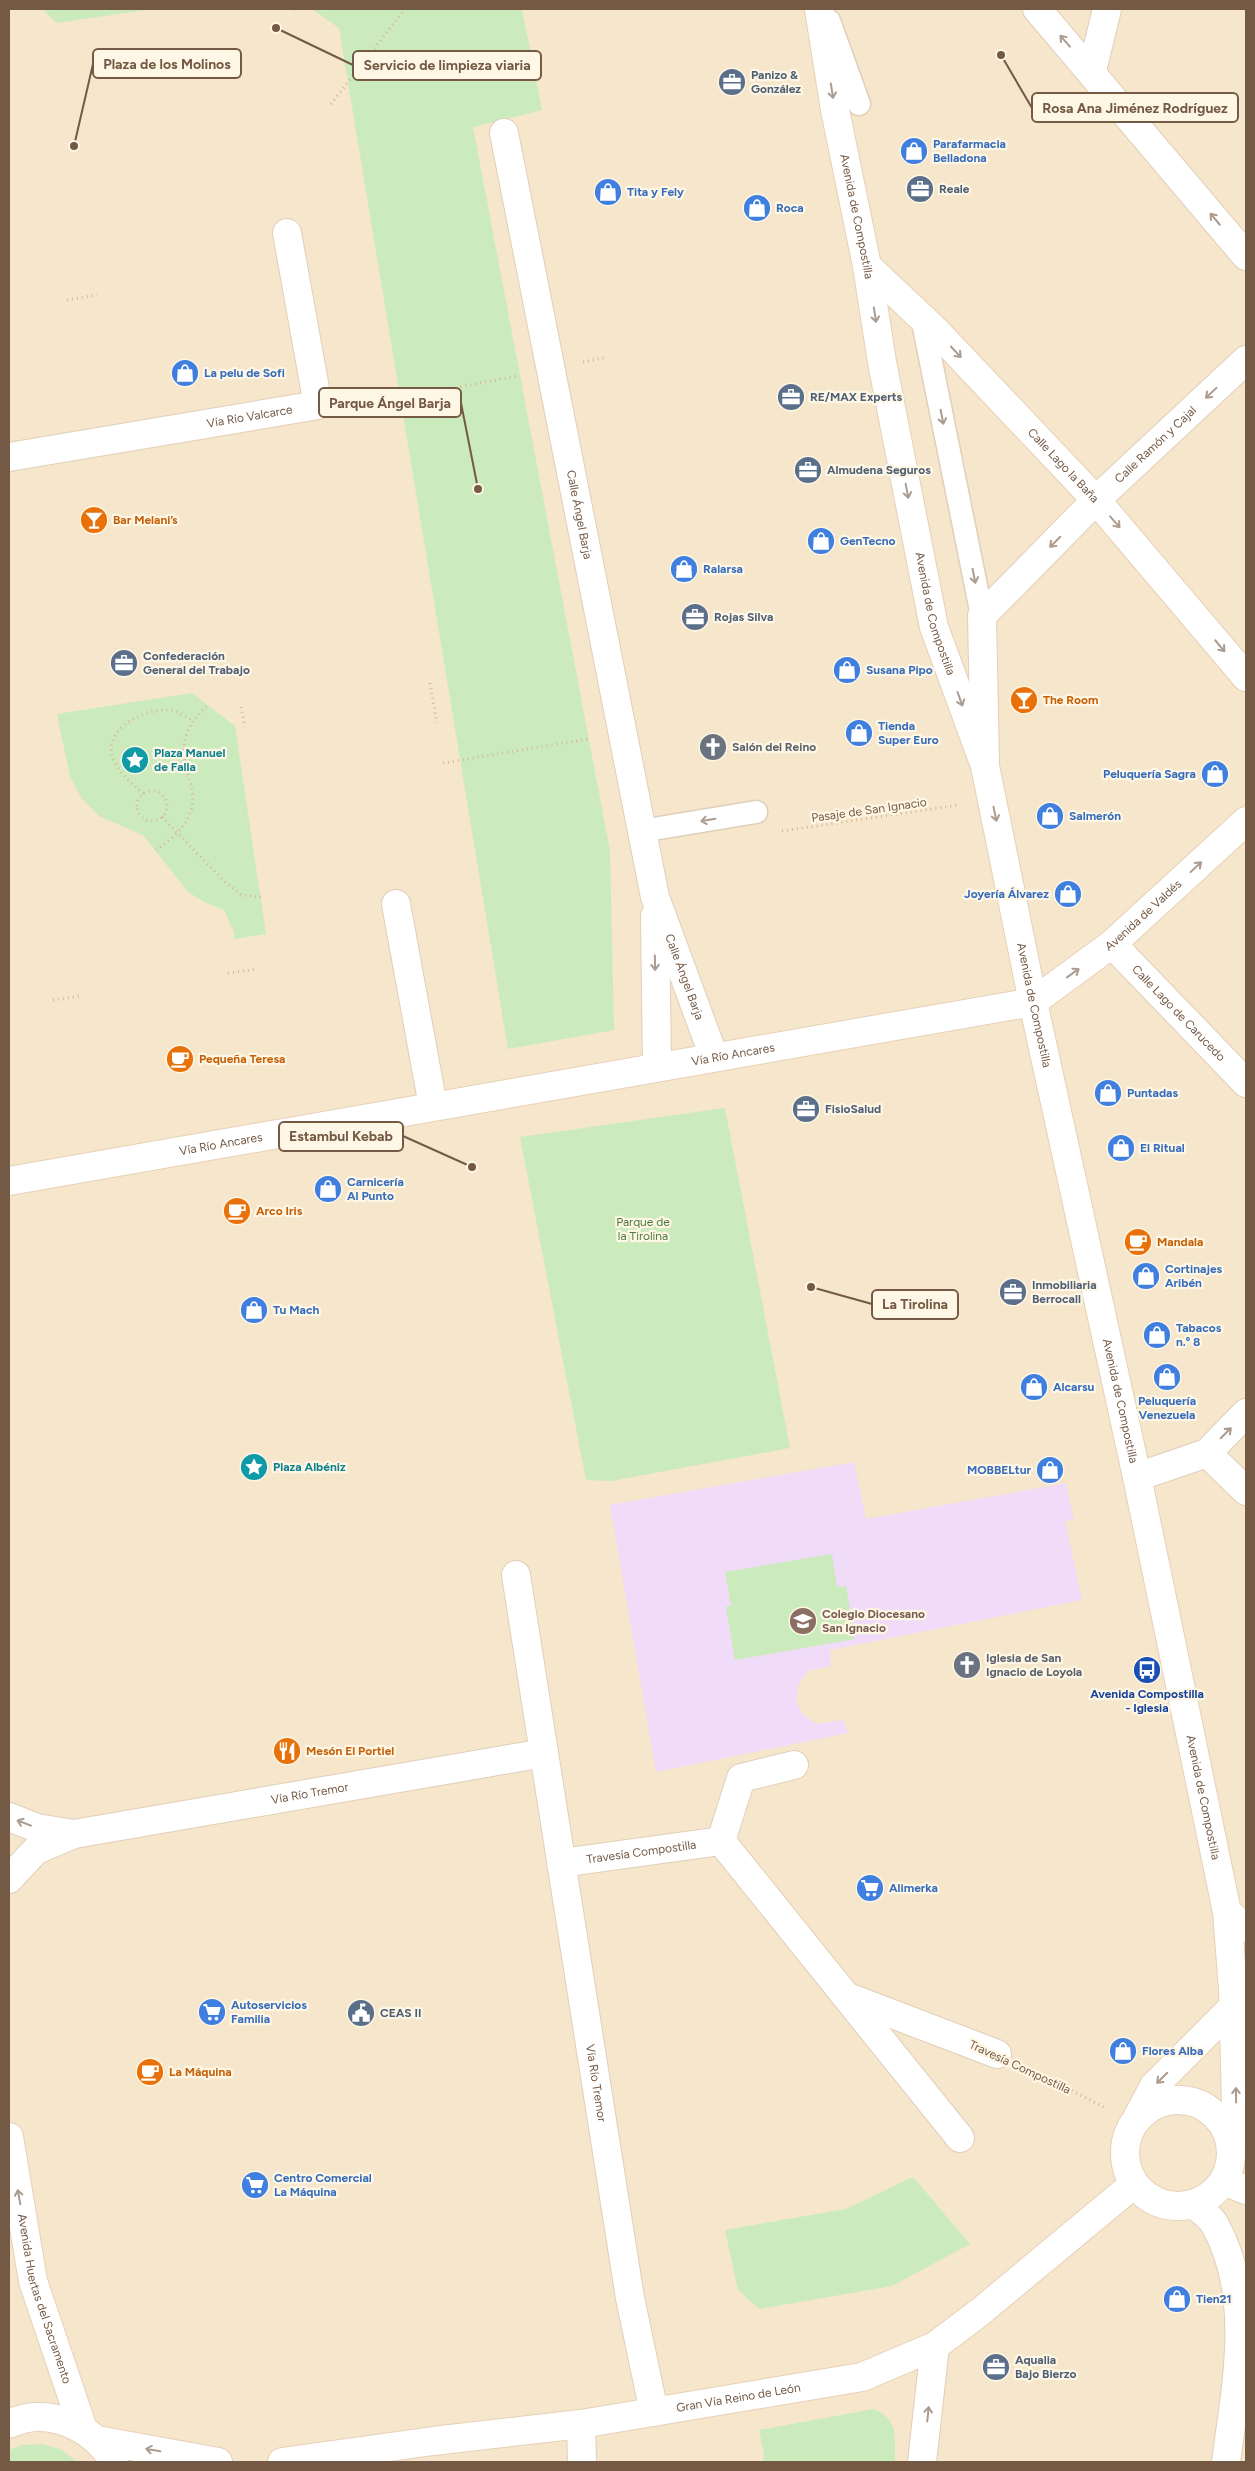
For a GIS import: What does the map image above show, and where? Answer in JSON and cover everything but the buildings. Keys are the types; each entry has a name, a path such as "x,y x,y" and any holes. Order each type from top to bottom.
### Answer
{"street":[{"name":"Avenida de Compostilla","path":"819,9 835,110 867,266 882,362 934,627 985,766 1033,1002 1236,1920 1240,2001 1236,2105 1236,2169"},
{"path":"1037,9 1092,71 1246,256"},
{"path":"1092,71 1107,9"},
{"name":"Calle Ángel Barja","path":"504,133 654,897 714,1057"},
{"name":"Vía Río Valcarce","path":"9,456 318,405 288,233"},
{"name":"Calle Lago la Baña","path":"867,266 922,317 1096,500 1246,677"},
{"name":"Calle Ramón y Cajal","path":"982,616 1096,500 1246,360"},
{"path":"982,616 985,766"},
{"name":"Avenida de Valdés","path":"1033,1002 1112,944 1246,820"},
{"name":"Calle Ángel Barja","path":"654,897 657,1067"},
{"path":"396,904 433,1106"},
{"name":"Calle Lago de Carucedo","path":"1112,944 1246,1082"},
{"name":"Vía Río Ancares","path":"9,1181 1033,1002"},
{"path":"1137,1477 1207,1453 1246,1413"},
{"path":"1207,1453 1246,1491"},
{"name":"Vía Río Tremor","path":"516,1575 630,2298 654,2412"},
{"name":"Vía Río Tremor","path":"9,1879 36,1850 74,1834 544,1753"},
{"path":"794,1765 741,1778 721,1841 960,2138"},
{"name":"Vía Río Tremor","path":"9,1817 37,1828 74,1834"},
{"name":"Travesía Compostilla","path":"561,1863 721,1841"},
{"name":"Travesía Compostilla","path":"846,1996 997,2054"},
{"path":"1135,2122 1152,2106 1173,2099 1196,2102 1213,2111 1225,2127 1236,2169 1209,2197 1194,2204 1177,2206 1162,2203 1148,2196 1134,2184 1127,2169 1125,2153 1127,2138 1135,2122 1154,2086 1240,2001"},
{"name":"Avenida Huertas del Sacramento","path":"9,2136 33,2281 90,2434"},
{"name":"Gran Vía Reino de León","path":"282,2462 433,2441 582,2424 862,2377 935,2346 980,2312 1134,2184"},
{"path":"1194,2204 1215,2223 1230,2258 1238,2301 1243,2342 1226,2462"},
{"path":"922,2462 935,2346"},
{"path":"9,2424 18,2419 46,2417 66,2421 90,2434 218,2462"},
{"path":"582,2424 582,2462"},
{"path":"90,2434 114,2462"}],"lane":[{"path":"825,9 859,104"},
{"path":"922,317 982,616"},
{"path":"641,831 756,812"}],"path":[{"path":"331,104 405,9"},
{"path":"67,300 97,295"},
{"path":"382,402 607,357"},
{"path":"430,683 437,723"},
{"path":"156,850 178,835 189,817 193,794 184,746 192,720 208,705"},
{"path":"241,707 245,727"},
{"path":"143,794 120,770 112,755 113,739 127,722 148,712 175,711 192,720"},
{"path":"443,763 621,733"},
{"path":"151,791 163,796 166,809 162,817 147,819 140,813 138,803 143,794 151,791"},
{"name":"Pasaje de San Ignacio","path":"778,831 992,801"},
{"path":"162,817 225,882 242,895 261,897"},
{"path":"228,973 257,968"},
{"path":"53,1000 81,996"},
{"name":"Travesía Compostilla","path":"997,2054 1135,2122"}],"shaded area":[{"path":"9,9 1246,9 1246,2462 9,2462"},
{"name":"Colegio Diocesano San Ignacio","path":"854,1462 866,1519 1066,1483 1074,1520 1065,1521 1082,1600 830,1650 831,1666 808,1671 799,1683 796,1700 802,1714 816,1724 843,1720 848,1733 656,1772 610,1505"}],"green space":[{"path":"42,9 151,9 57,23"},
{"path":"312,9 522,9 542,110 473,127 610,851 614,1030 508,1049 339,28"},
{"path":"192,693 235,726 266,934 234,939 234,932 224,910 206,903 188,892 143,835 99,816 82,799 70,777 57,714"},
{"name":"Parque de la Tirolina","path":"725,1108 790,1448 611,1481 586,1480 520,1137"},
{"path":"832,1554 837,1587 846,1586 855,1639 735,1660 726,1607 731,1606 725,1572"},
{"path":"913,2177 970,2244 892,2286 759,2309 738,2290 725,2230 846,2209"},
{"path":"874,2409 882,2413 892,2424 895,2438 895,2462 763,2462 764,2453 759,2430"},
{"path":"41,2444 60,2449 78,2462 9,2462 9,2450 22,2445"}],"place":[{"name":"Servicio de limpieza viaria","path":"276,28"},
{"name":"Rosa Ana Jiménez Rodríguez","path":"1001,55"},
{"name":"Panizo & González","path":"732,82"},
{"name":"Plaza de los Molinos","path":"74,146"},
{"name":"Parafarmacia Belladona","path":"914,151"},
{"name":"Reale","path":"920,189"},
{"name":"Tita y Fely","path":"608,192"},
{"name":"Roca","path":"757,208"},
{"name":"La pelu de Sofi","path":"185,373"},
{"name":"RE/MAX Experts","path":"791,397"},
{"name":"Almudena Seguros","path":"808,470"},
{"name":"Parque Ángel Barja","path":"478,489"},
{"name":"Bar Melani’s","path":"94,520"},
{"name":"GenTecno","path":"821,541"},
{"name":"Ralarsa","path":"684,569"},
{"name":"Rojas Silva","path":"695,617"},
{"name":"Confederación General del Trabajo","path":"124,663"},
{"name":"Susana Pipo","path":"847,670"},
{"name":"The Room","path":"1024,700"},
{"name":"Tienda Super Euro","path":"859,733"},
{"name":"Salón del Reino","path":"713,747"},
{"name":"Plaza Manuel de Falla","path":"135,760"},
{"name":"Peluquería Sagra","path":"1215,774"},
{"name":"Salmerón","path":"1050,816"},
{"name":"Joyería Álvarez","path":"1068,894"},
{"name":"Pequeña Teresa","path":"180,1059"},
{"name":"Puntadas","path":"1108,1093"},
{"name":"FisioSalud","path":"806,1109"},
{"name":"El Ritual","path":"1121,1148"},
{"name":"Estambul Kebab","path":"472,1167"},
{"name":"Carnicería Al Punto","path":"328,1189"},
{"name":"Arco Iris","path":"237,1211"},
{"name":"Mandala","path":"1138,1242"},
{"name":"Cortinajes Aribén","path":"1146,1276"},
{"name":"La Tirolina","path":"811,1287"},
{"name":"Inmobiliaria Berrocall","path":"1013,1292"},
{"name":"Tu Mach","path":"254,1310"},
{"name":"Tabacos n.º 8","path":"1157,1335"},
{"name":"Peluquería Venezuela","path":"1167,1377"},
{"name":"Alcarsu","path":"1034,1387"},
{"name":"Plaza Albéniz","path":"254,1467"},
{"name":"MOBBELtur","path":"1050,1470"},
{"name":"Colegio Diocesano San Ignacio","path":"803,1621"},
{"name":"Iglesia de San Ignacio de Loyola","path":"967,1665"},
{"name":"Avenida Compostilla - Iglesia","path":"1147,1670"},
{"name":"Mesón El Portiel","path":"287,1751"},
{"name":"Alimerka","path":"870,1888"},
{"name":"Autoservicios Familia","path":"212,2012"},
{"name":"CEAS II","path":"361,2013"},
{"name":"Flores Alba","path":"1123,2051"},
{"name":"La Máquina","path":"150,2072"},
{"name":"Centro Comercial La Máquina","path":"255,2185"},
{"name":"Tien21","path":"1177,2299"},
{"name":"Aqualia Bajo Bierzo","path":"996,2367"}]}
